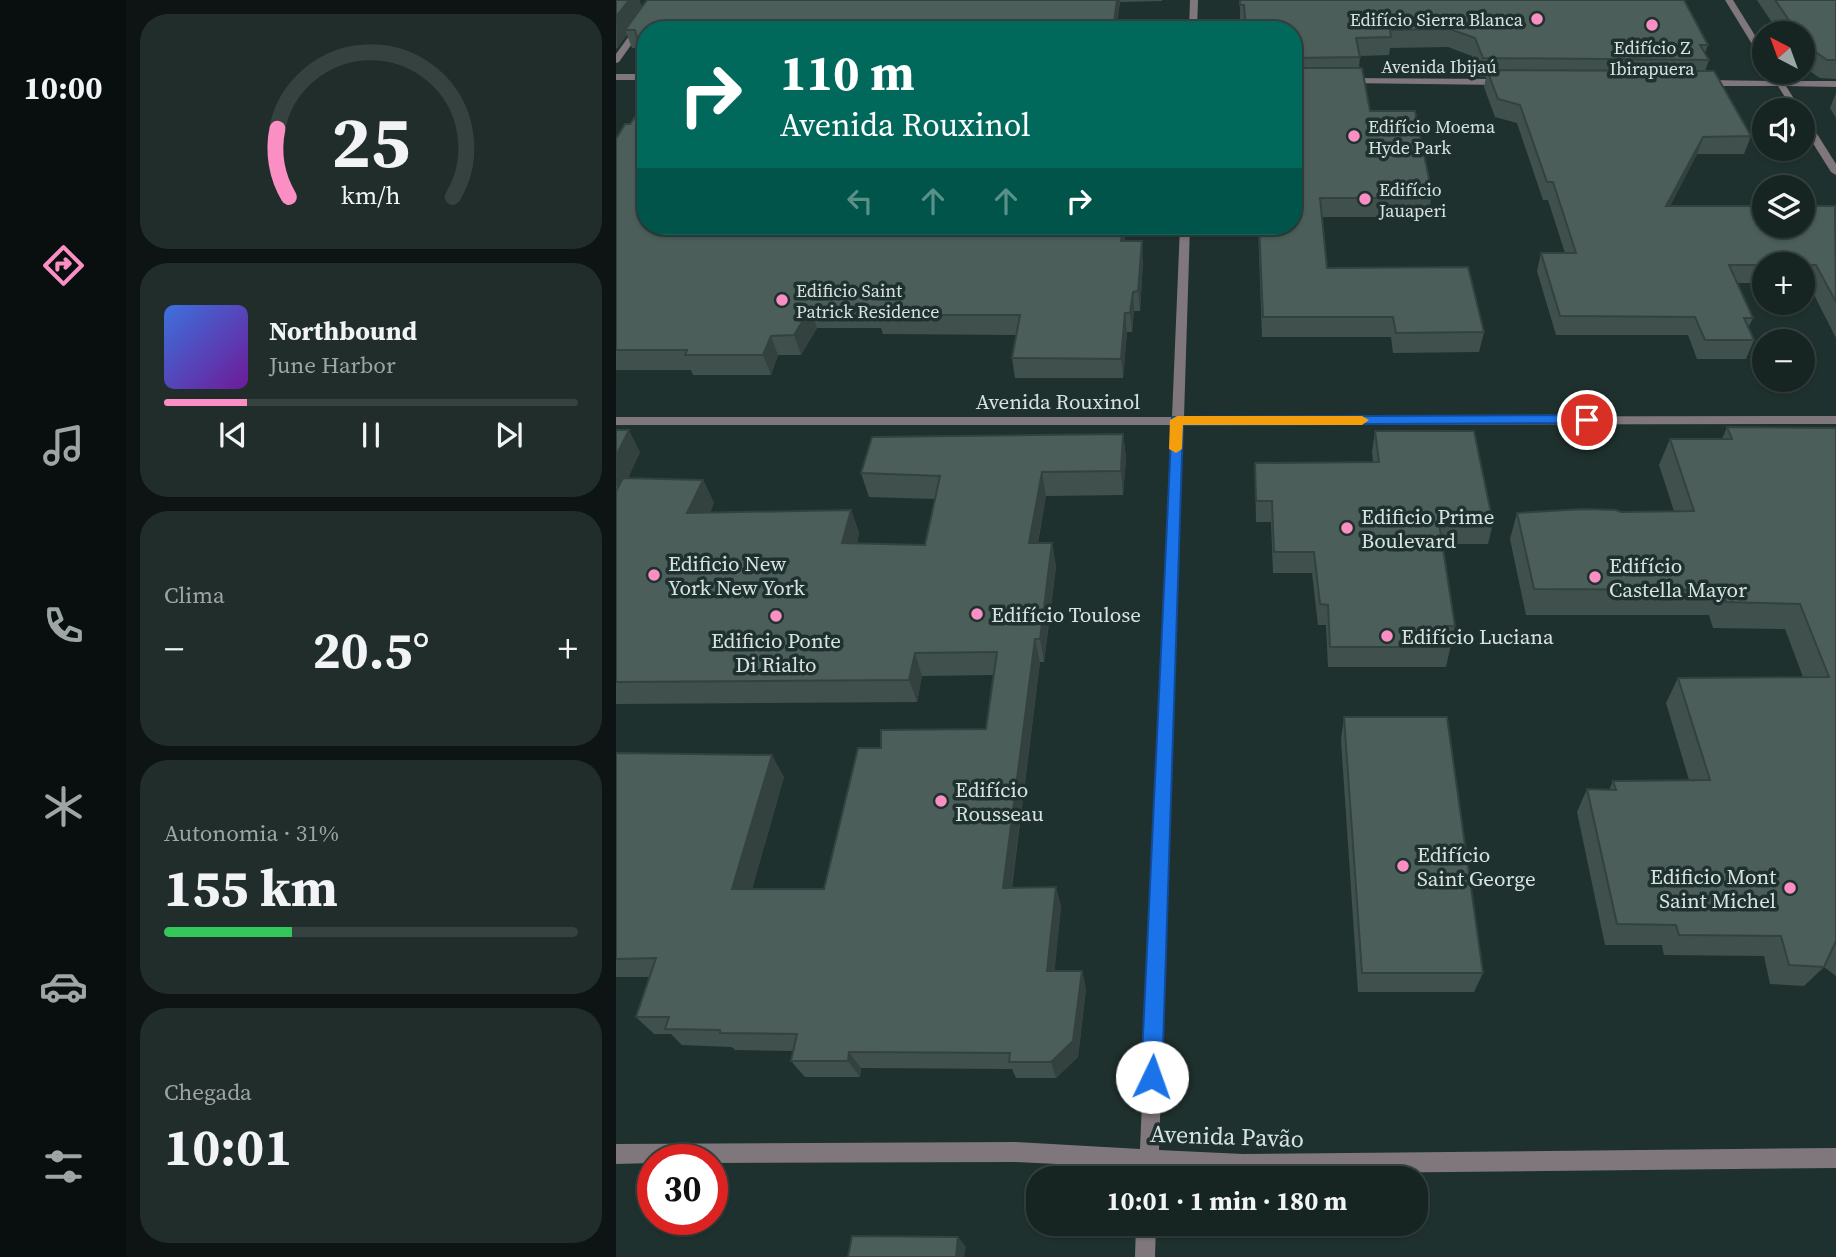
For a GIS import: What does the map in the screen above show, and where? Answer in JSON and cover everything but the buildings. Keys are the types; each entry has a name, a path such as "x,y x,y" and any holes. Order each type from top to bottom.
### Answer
{"street":[{"path":"644,21 659,0"},
{"path":"1193,21 1194,0"},
{"path":"1729,0 1752,37"},
{"path":"616,60 637,31"},
{"path":"616,77 637,77"},
{"name":"Avenida Ibijaú","path":"1334,81 1512,82"},
{"path":"1690,83 1752,84"},
{"path":"1781,84 1790,98"},
{"path":"1815,84 1836,84"},
{"path":"1815,139 1836,172"},
{"path":"1148,1166 1185,235"},
{"name":"Avenida Rouxinol","path":"616,421 1836,419"},
{"name":"Avenida Pavão","path":"616,1154 1015,1152 1131,1166"},
{"name":"Avenida Pavão","path":"1196,1166 1836,1158"},
{"path":"1145,1257 1146,1236"}],"slow traffic":[{"path":"1176,449 1177,420 1362,420"}],"place":[{"name":"Edifício Sierra Blanca","path":"1537,19"},
{"name":"Edifício Z Ibirapuera","path":"1652,25"},
{"name":"Edifício Moema Hyde Park","path":"1354,136"},
{"name":"Edifício Jauaperi","path":"1365,199"},
{"name":"Edificio Saint Patrick Residence","path":"782,300"},
{"name":"Edificio Prime Boulevard","path":"1347,528"},
{"name":"Edificio New York New York","path":"654,575"},
{"name":"Edifício Castella Mayor","path":"1595,577"},
{"name":"Edifício Toulose","path":"977,614"},
{"name":"Edificio Ponte Di Rialto","path":"776,616"},
{"name":"Edifício Luciana","path":"1387,636"},
{"name":"Edifício Rousseau","path":"941,801"},
{"name":"Edifício Saint George","path":"1403,866"},
{"name":"Edificio Mont Saint Michel","path":"1790,888"}],"route":[{"path":"1152,1077 1177,420 1587,420"}]}
